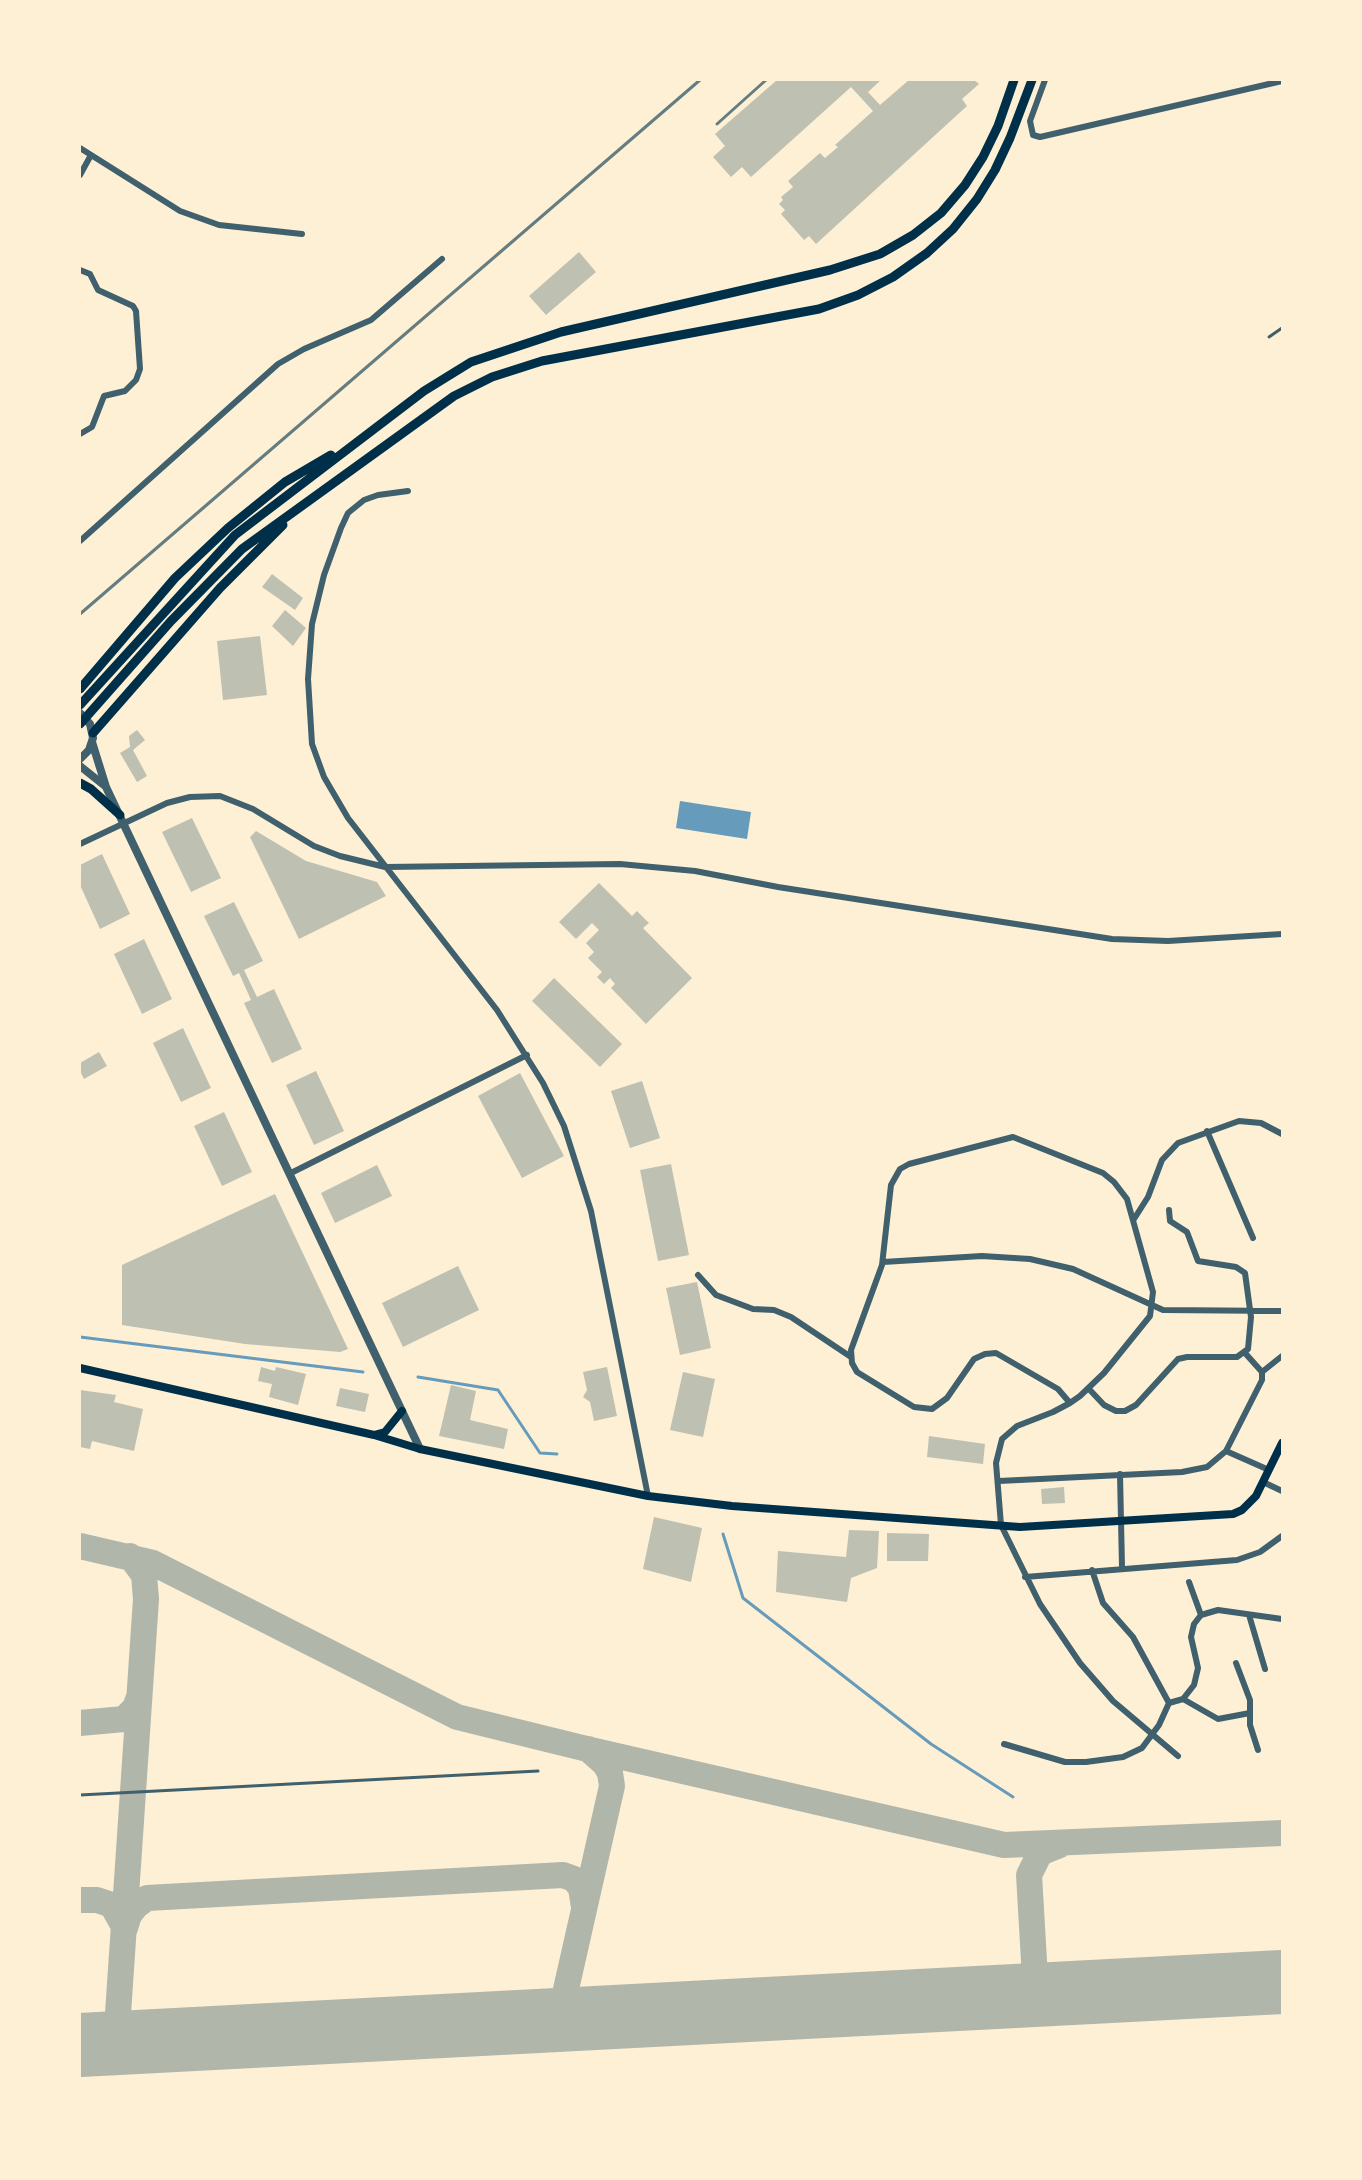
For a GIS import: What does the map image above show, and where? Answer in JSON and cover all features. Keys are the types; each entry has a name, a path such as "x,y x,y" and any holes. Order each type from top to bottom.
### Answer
{"main road":[{"path":"80,705 235,535 424,391 462,368 520,344 830,270 880,254 913,235 932,220 965,185 983,157 998,126 1014,80"},
{"path":"80,724 171,621 242,549 454,396 492,377 542,361 819,309 858,295 892,277 927,253 953,229 976,199 1000,160 1032,80"},
{"path":"80,689 175,579 228,528 285,482 347,448"},
{"path":"92,738 123,698 220,588 277,530 320,491"},
{"path":"94,672 91,684 98,698 109,703 123,698"},
{"path":"80,783 92,789 121,819"},
{"path":"80,1368 374,1435 420,1449 648,1496 713,1505 1001,1526 1035,1527 1233,1514 1250,1503 1282,1443"},
{"path":"374,1435 384,1431 402,1412"}],"street":[{"path":"1045,80 1030,121 1033,135 1040,137 1282,81"},
{"path":"80,148 190,214 219,225 302,234"},
{"path":"80,175 91,155"},
{"path":"80,541 278,364 304,349 371,320 442,259"},
{"path":"80,270 90,274 98,290 133,306 136,311 140,369 136,380 125,391 104,396 92,428 80,434"},
{"path":"408,491 378,495 364,500 348,513 324,575 316,605 308,679 312,744 324,777 348,818 485,995 527,1055 564,1126 584,1183 648,1496"},
{"path":"80,713 86,717 106,787 420,1449"},
{"path":"80,759 92,738"},
{"path":"80,766 106,787"},
{"path":"80,844 121,819 184,798 220,796 253,809 314,846 340,856 385,867 640,866 695,871 778,887 1112,939 1168,941 1282,934"},
{"path":"290,1174 527,1055"},
{"path":"1134,1219 1148,1197 1166,1153 1178,1143 1234,1122 1250,1121 1268,1126 1282,1134"},
{"path":"1207,1131 1252,1238"},
{"path":"1070,1403 1058,1389 1010,1359 990,1353 970,1362 942,1404 932,1409 921,1409 862,1377 854,1368 850,1357 852,1344 883,1262 891,1185 896,1172 909,1164 1005,1137 1018,1138 1103,1173 1123,1193 1134,1219 1153,1292 1153,1307 1139,1332 1089,1389 1070,1403 1017,1426 1006,1434 996,1454 1001,1526 1050,1621 1080,1663 1113,1701 1178,1756"},
{"path":"1089,1389 1104,1405 1116,1411 1125,1411 1136,1405 1178,1359 1236,1357 1245,1353 1249,1345 1251,1311 1245,1273 1236,1267 1198,1261 1187,1232 1170,1221 1169,1210"},
{"path":"883,1262 982,1256 1030,1259 1090,1276 1163,1310 1282,1311"},
{"path":"698,1275 716,1294 753,1309 774,1310 791,1317 850,1357"},
{"path":"999,1481 1201,1470 1213,1464 1226,1450 1262,1380 1262,1372 1245,1353"},
{"path":"1262,1372 1282,1356"},
{"path":"1226,1450 1269,1470"},
{"path":"1120,1474 1122,1568"},
{"path":"1263,1482 1282,1491"},
{"path":"1025,1576 1237,1560 1260,1552 1282,1536"},
{"path":"1092,1570 1102,1603 1132,1637 1169,1703"},
{"path":"1189,1582 1201,1615"},
{"path":"1004,1744 1065,1762 1086,1762 1123,1757 1142,1748 1153,1735 1169,1703 1183,1699 1197,1675 1191,1637 1194,1624 1201,1615 1218,1610 1282,1619"},
{"path":"1249,1615 1265,1669"},
{"path":"1236,1663 1250,1700 1250,1725 1258,1750"},
{"path":"1183,1699 1218,1719 1250,1713"}],"lane":[{"path":"1269,337 1282,328"},
{"path":"80,1795 538,1771"}],"water":[{"path":"680,801 751,812 747,839 676,828"}],"building":[{"path":"777,80 881,80 868,92 880,105 909,80 974,80 979,84 962,99 967,106 816,244 809,236 804,240 781,214 785,210 779,204 783,200 781,197 793,187 788,181 820,153 825,158 838,147 835,145 873,111 851,87 751,177 742,167 731,177 713,157 725,146 715,134"},
{"path":"579,252 596,272 546,315 529,296"},
{"path":"272,574 303,598 295,610 262,587"},
{"path":"285,610 306,628 293,646 272,626"},
{"path":"260,636 267,695 223,700 217,641"},
{"path":"137,730 145,740 133,750 147,776 137,782 120,753 130,747 129,736"},
{"path":"192,818 221,878 191,892 162,832"},
{"path":"256,831 306,861 377,882 386,896 299,939 250,837"},
{"path":"102,854 130,914 100,929 80,885 80,865"},
{"path":"599,883 632,916 637,911 649,923 643,928 692,978 646,1024 611,988 615,984 610,978 604,984 597,977 602,972 588,958 594,952 586,943 599,930 592,923 576,939 559,922"},
{"path":"234,902 263,961 244,970 257,997 274,989 302,1049 272,1063 244,1003 251,1000 239,973 233,976 204,916"},
{"path":"144,939 172,999 142,1014 114,954"},
{"path":"554,978 622,1044 600,1067 532,1001"},
{"path":"183,1028 211,1088 181,1102 153,1043"},
{"path":"99,1052 107,1066 84,1079 80,1071 80,1063"},
{"path":"316,1071 344,1131 314,1145 286,1085"},
{"path":"520,1073 564,1156 522,1178 478,1096"},
{"path":"642,1081 660,1138 630,1148 611,1091"},
{"path":"224,1112 252,1172 222,1186 194,1126"},
{"path":"671,1164 689,1255 658,1261 640,1170"},
{"path":"377,1165 392,1196 335,1223 321,1193"},
{"path":"275,1194 348,1349 340,1352 245,1344 122,1325 122,1265"},
{"path":"458,1266 479,1310 403,1347 382,1303"},
{"path":"697,1282 711,1348 680,1355 666,1288"},
{"path":"261,1367 275,1371 276,1367 306,1374 298,1405 269,1397 272,1384 258,1381"},
{"path":"607,1367 617,1416 594,1421 590,1402 583,1397 587,1390 583,1372"},
{"path":"683,1372 715,1379 703,1437 670,1430"},
{"path":"451,1385 476,1391 470,1420 508,1429 504,1449 439,1436"},
{"path":"340,1388 369,1394 365,1412 336,1406"},
{"path":"80,1390 116,1395 114,1402 143,1409 134,1451 92,1441 90,1449 80,1447"},
{"path":"929,1436 985,1444 983,1464 927,1457"},
{"path":"1064,1487 1065,1503 1042,1504 1041,1489"},
{"path":"654,1517 702,1528 691,1582 643,1569"},
{"path":"849,1530 879,1531 877,1568 851,1578 847,1602 776,1592 778,1551 846,1557"},
{"path":"887,1533 929,1534 928,1561 887,1561"}],"waterway":[{"path":"80,1337 363,1372"},
{"path":"418,1377 498,1390 540,1453 557,1454"},
{"path":"723,1534 743,1598 931,1744 1013,1797"}],"taxiway":[{"path":"80,1546 153,1563 457,1717 587,1749 1004,1845 1282,1833"},
{"path":"116,2043 146,1599 144,1575 130,1556"},
{"path":"80,1723 124,1719 135,1708 139,1697"},
{"path":"559,2020 612,1786 610,1773 605,1764 588,1749"},
{"path":"1036,1995 1029,1875 1040,1853 1060,1845"},
{"path":"125,1928 129,1915 147,1898 563,1875 574,1879 581,1888 584,1907"},
{"path":"80,1900 97,1900 112,1905 125,1928"}],"runway":[{"path":"80,2045 1282,1982"}],"railway":[{"path":"80,614 700,80"},
{"path":"717,124 766,80"}]}
